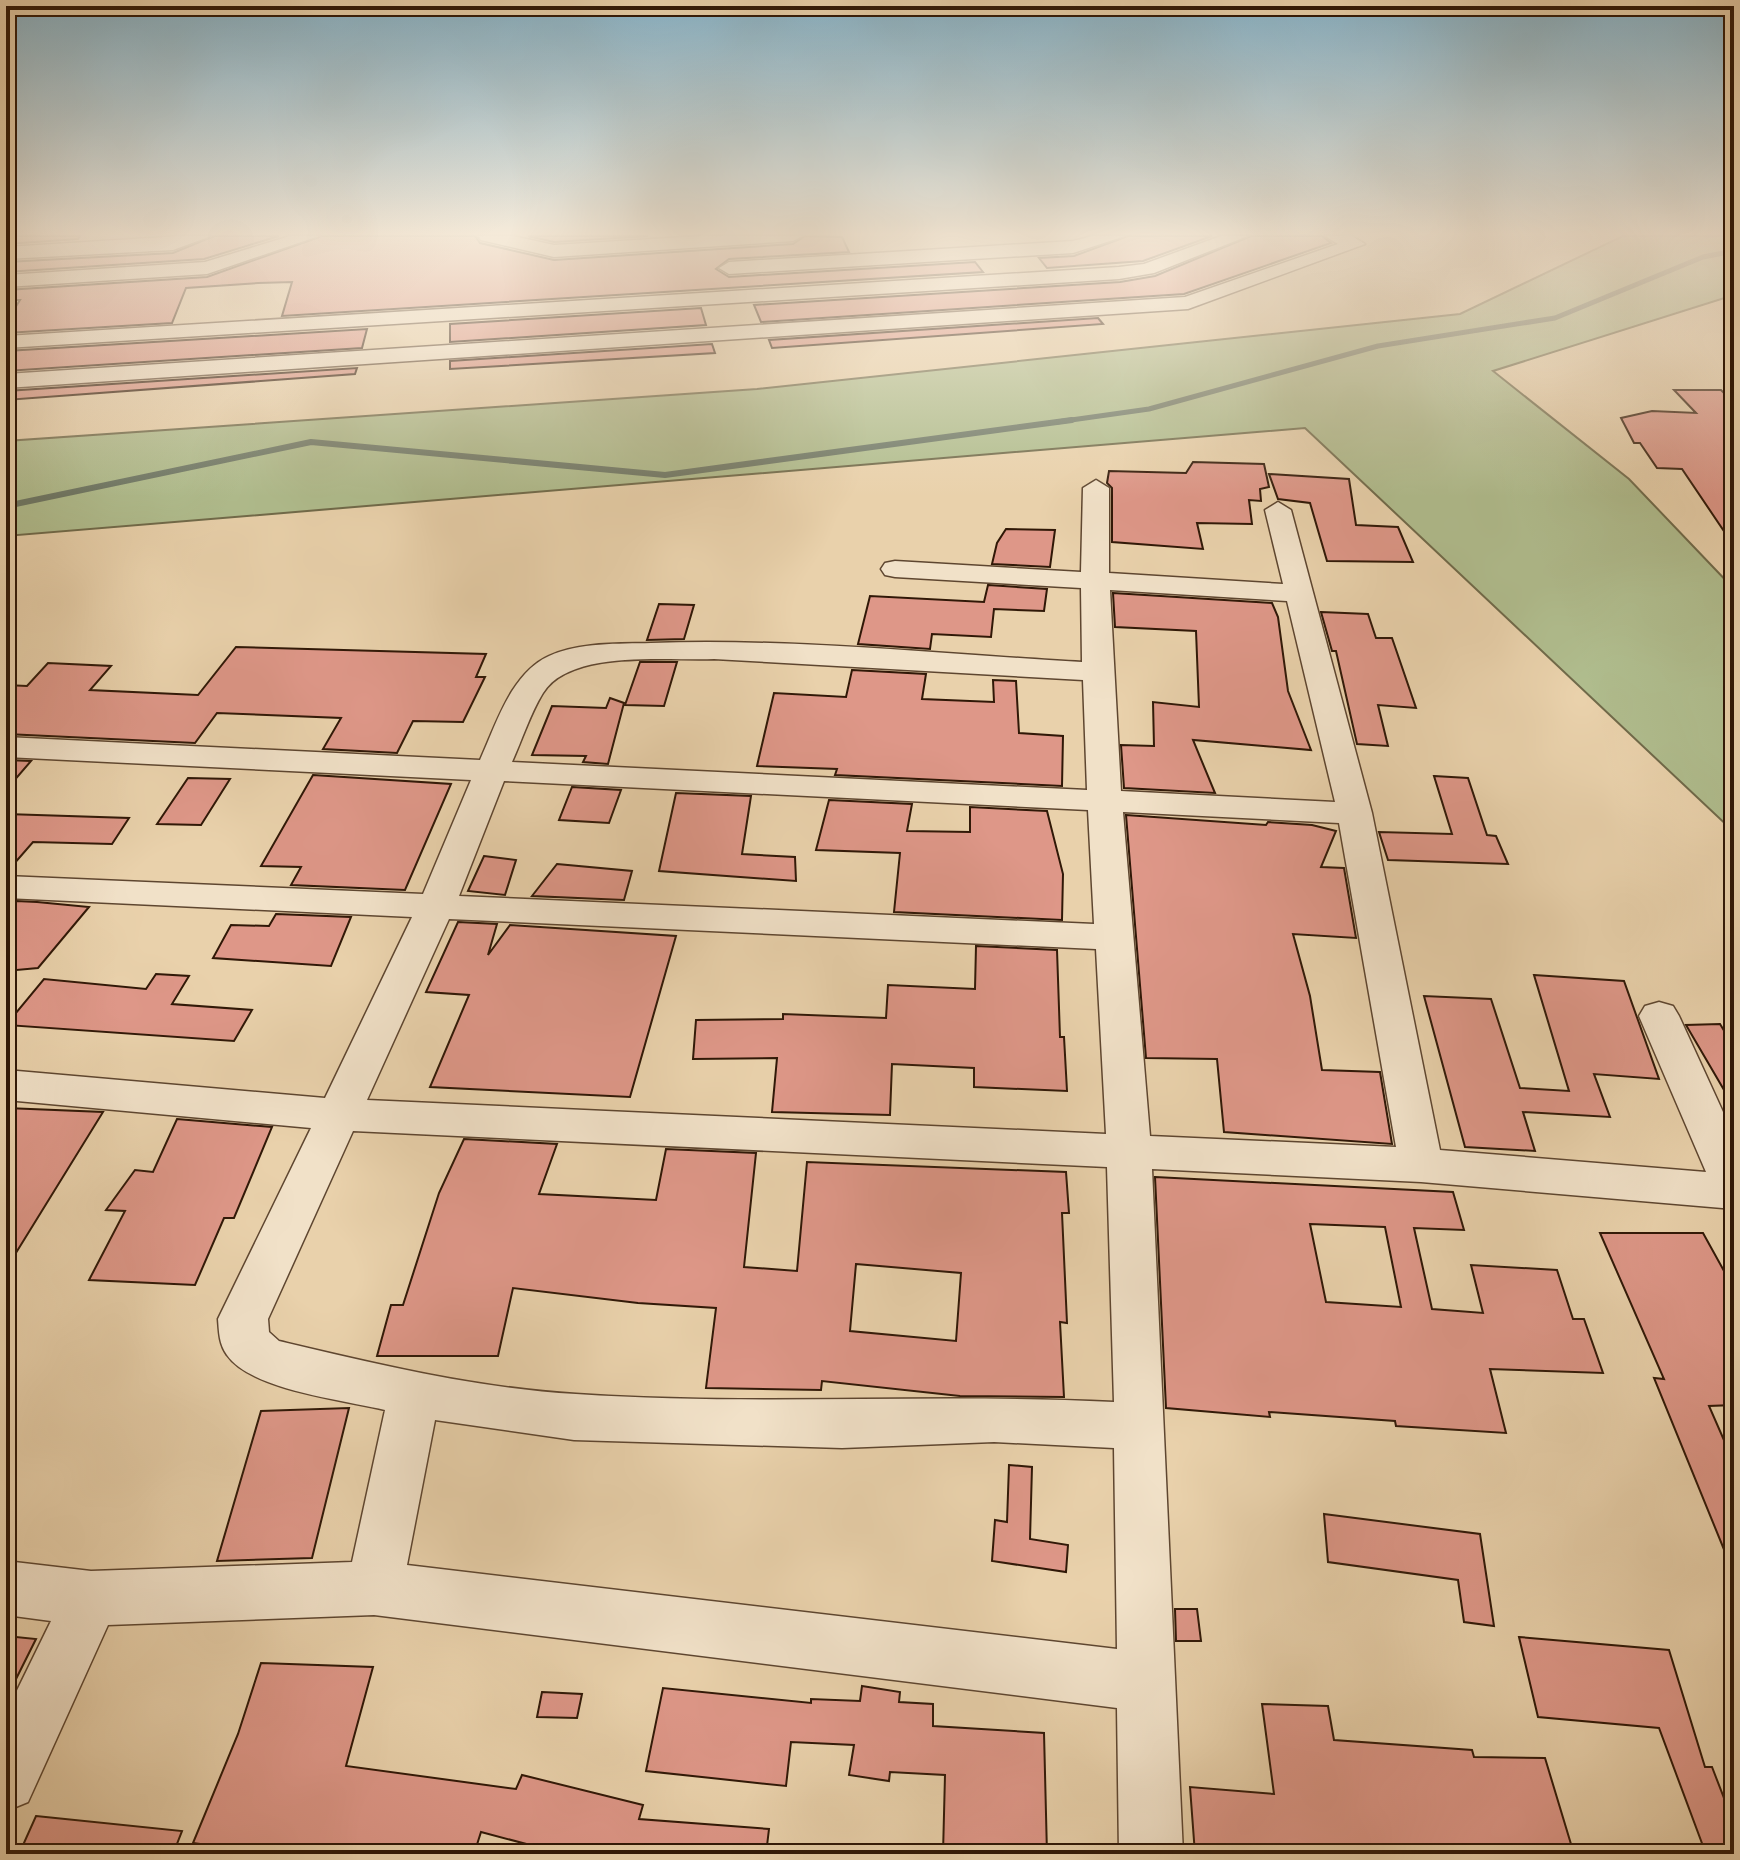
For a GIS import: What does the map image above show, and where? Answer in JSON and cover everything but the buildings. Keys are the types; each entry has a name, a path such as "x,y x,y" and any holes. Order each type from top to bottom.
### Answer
{"street":[{"path":"180,331 184,323"},
{"path":"6,342 279,323"},
{"path":"6,381 899,323"},
{"path":"1096,488 1093,583 1103,803 1129,1154 1151,1854"},
{"path":"1278,510 1355,813 1421,1165"},
{"path":"895,569 1299,593"},
{"path":"1097,672 751,652 596,654 560,662 543,674 529,690 491,771 437,905 340,1115 252,1293 243,1319 245,1341 264,1359 414,1395 574,1417 842,1425 994,1419 1138,1426"},
{"path":"6,747 1355,813"},
{"path":"6,887 1113,937"},
{"path":"1659,1016 1734,1185"},
{"path":"6,1085 340,1115 1129,1154 1421,1165 1734,1192"},
{"path":"374,1588 414,1395"},
{"path":"6,1588 91,1598 374,1588 1146,1682"},
{"path":"6,1780 91,1598"}],"green space":[{"path":"1378,323 1646,323 1493,371 1629,479 1734,589 1734,832 1305,428 6,536 6,441 757,389"}],"waterway":[{"path":"1057,422 1149,409 1378,346 1525,323"},
{"path":"6,506 311,442 665,475 1072,420"}]}
